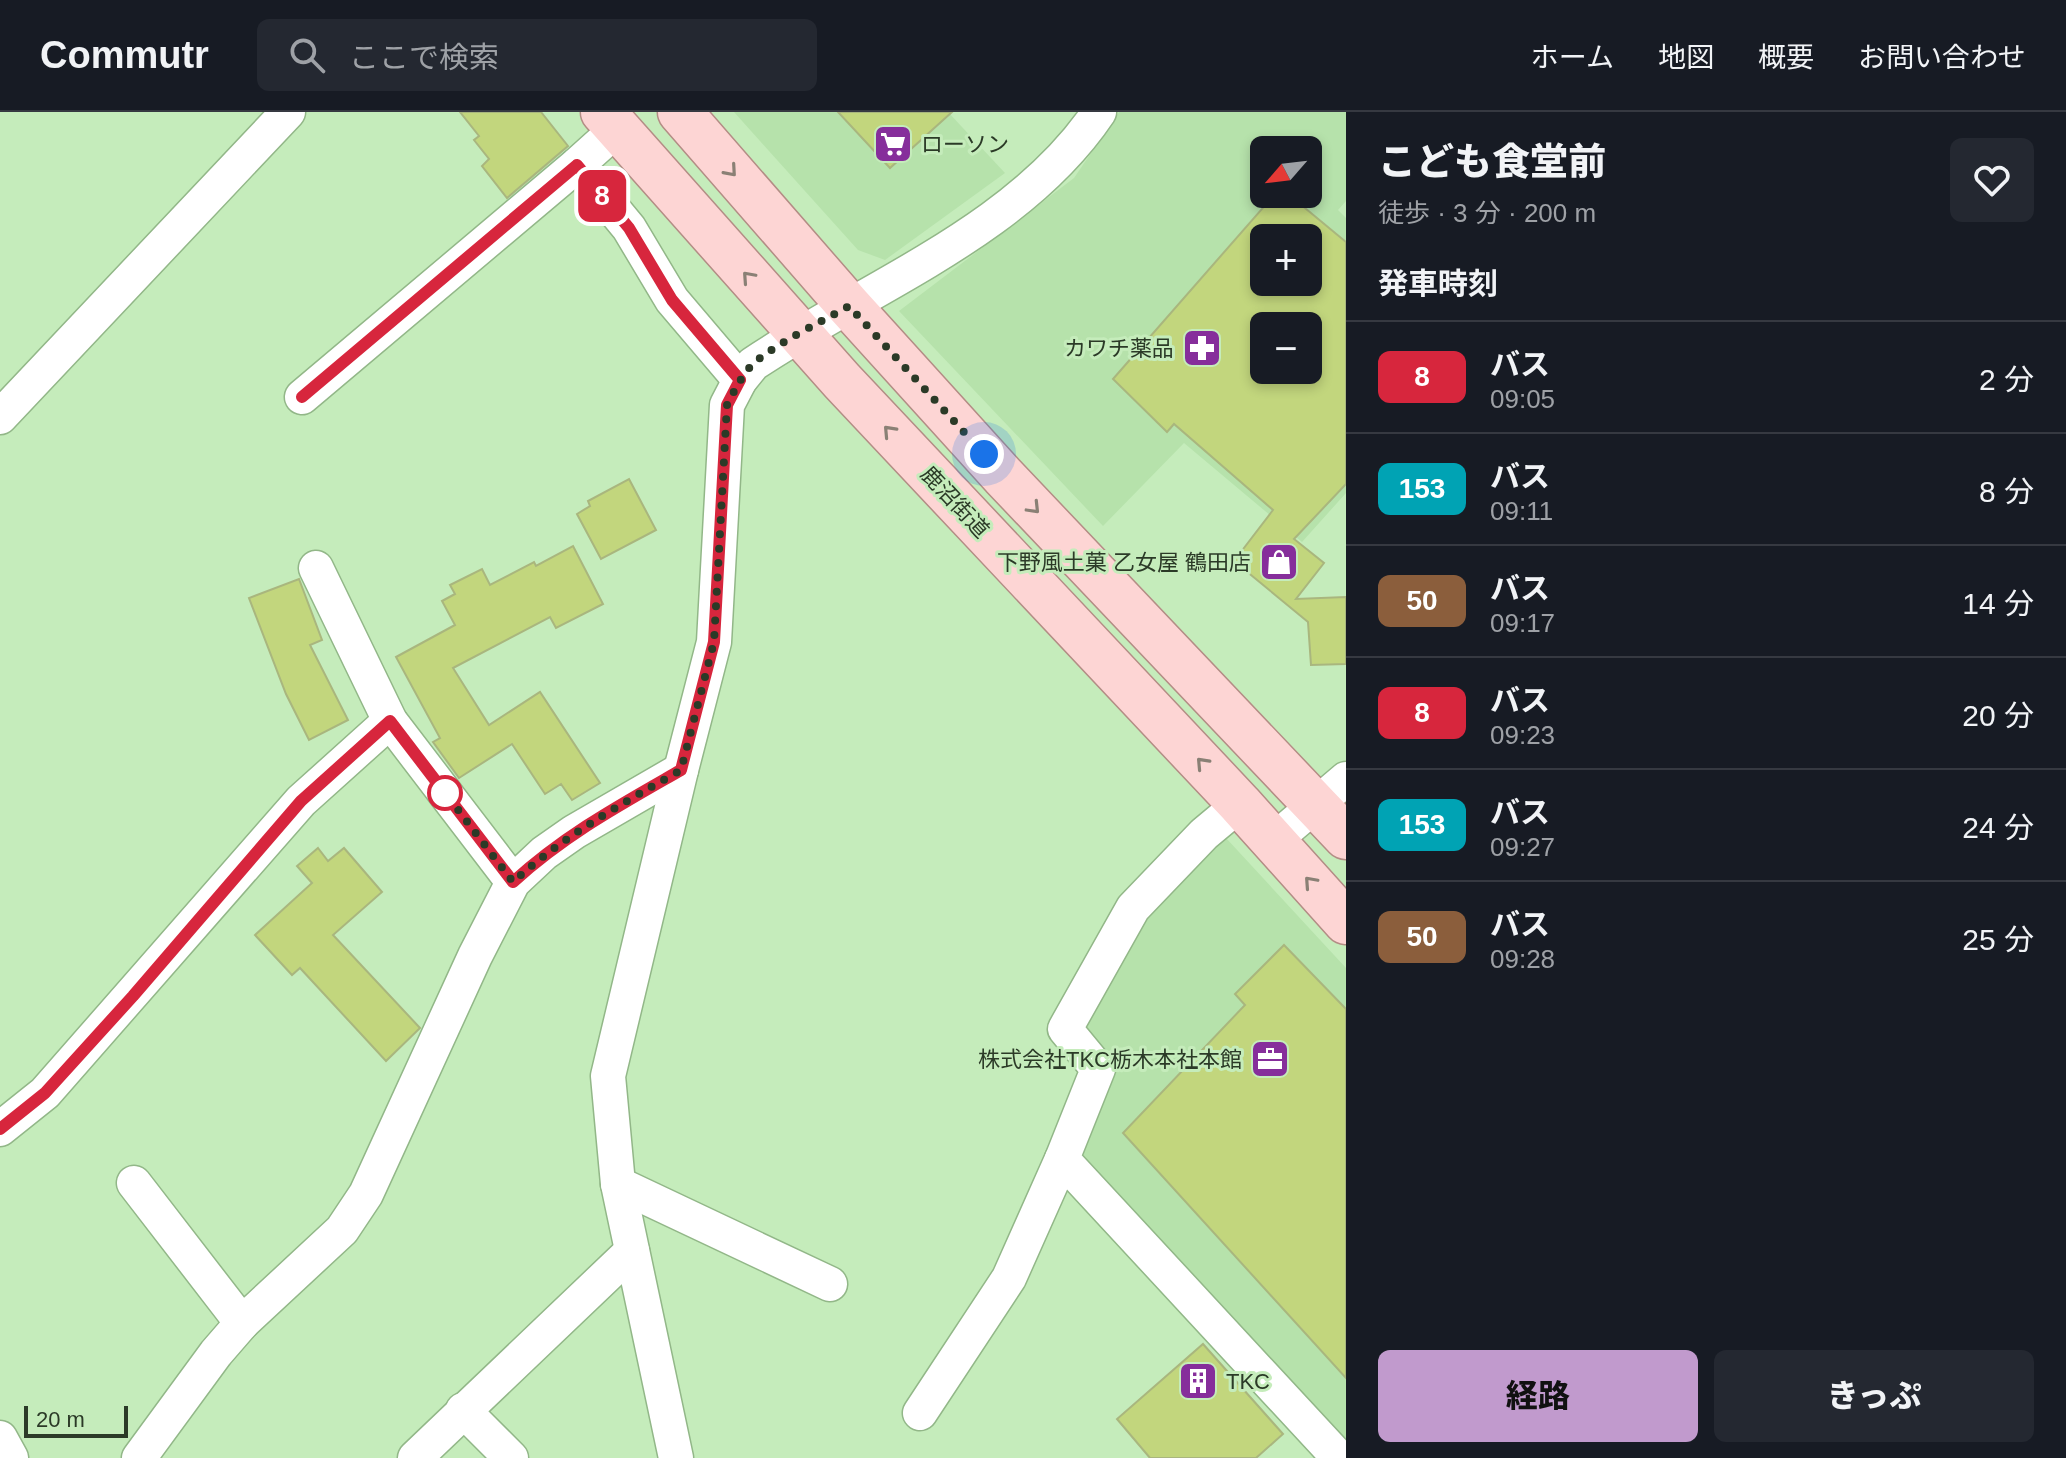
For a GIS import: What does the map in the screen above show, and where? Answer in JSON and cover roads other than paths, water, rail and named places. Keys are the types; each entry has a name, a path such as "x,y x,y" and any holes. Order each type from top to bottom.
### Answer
{"main road":[{"path":"680,112 1003,476 1331,791 1346,837"},
{"name":"鹿沼街道","path":"610,120 800,335 1240,804 1346,922"}],"street":[{"path":"0,417 288,112"},
{"path":"676,1458 618,1184 608,1076 714,642 727,405 740,380 753,364 943,251 1001,211 1063,157 1086,119"},
{"path":"302,397 577,165 610,120"},
{"path":"577,165 629,228 672,300 740,380"},
{"path":"316,568 390,721 513,882"},
{"path":"0,1129 45,1093 301,801 390,721"},
{"path":"139,1458 216,1353 242,1323 342,1230 366,1194 475,956 513,882 544,853 574,832 681,770"},
{"path":"1273,841 1331,791"},
{"path":"920,1413 1009,1278 1098,1069 1065,1029 1133,908 1204,834 1240,804"},
{"path":"1062,1159 1339,1458"},
{"path":"134,1183 242,1323"},
{"path":"618,1184 830,1284"},
{"path":"415,1458 632,1251"},
{"path":"463,1410 511,1458"},
{"path":"0,1438 11,1458"}],"place":[{"name":"ローソン","path":"893,144"},
{"name":"カワチ薬品","path":"1202,348"},
{"name":"下野風土菓 乙女屋 鶴田店","path":"1279,562"},
{"name":"株式会社TKC栃木本社本館","path":"1270,1059"},
{"name":"TKC","path":"1198,1381"}]}
